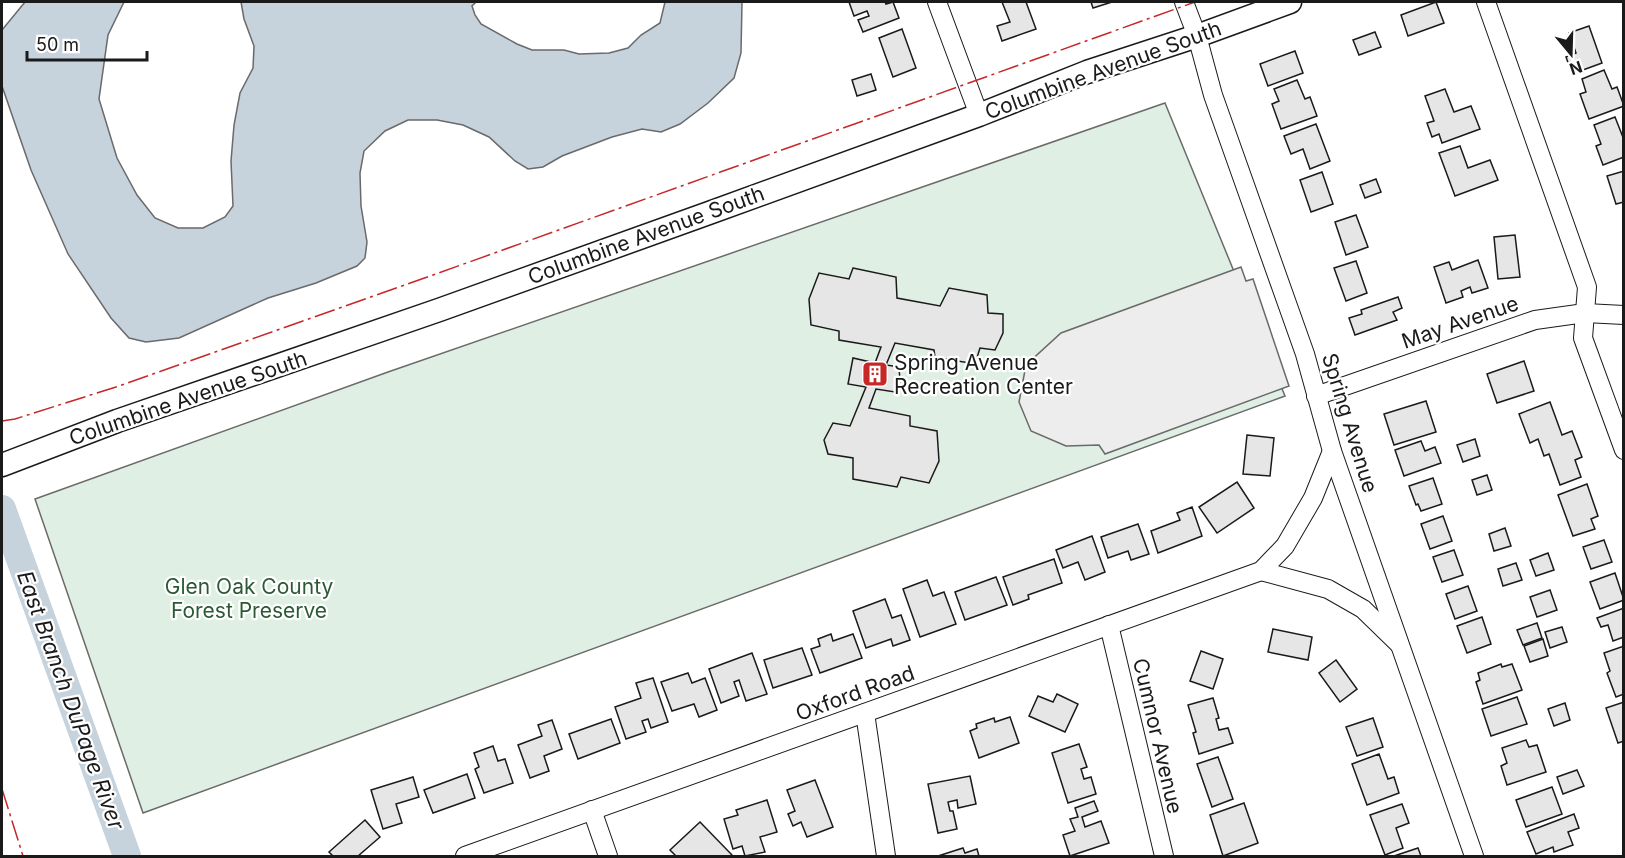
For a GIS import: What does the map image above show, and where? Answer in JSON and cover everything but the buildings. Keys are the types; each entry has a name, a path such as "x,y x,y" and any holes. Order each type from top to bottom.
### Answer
{"main road":[{"name":"Columbine Avenue South","path":"2,465 117,421 473,298 979,115 1087,72 1197,36 1290,2"}],"street":[{"path":"937,2 979,115"},
{"name":"Spring Avenue","path":"1184,2 1197,36 1213,95 1305,354 1332,451 1474,856"},
{"path":"1486,2 1587,287 1583,338 1623,450"},
{"name":"May Avenue","path":"1316,396 1535,320 1585,313 1623,315"},
{"name":"Oxford Road","path":"465,856 1261,571 1285,546 1313,498 1332,451"},
{"path":"1261,571 1328,589 1363,609 1402,648"},
{"name":"Cumnor Avenue","path":"1110,625 1164,856"},
{"path":"865,713 886,856"},
{"path":"592,810 608,856"}],"green space":[{"name":"Glen Oak County Forest Preserve","path":"1165,103 1285,396 143,813 35,499 388,372"}],"shaded area":[{"path":"25,2 124,2 108,35 99,99 117,158 137,195 155,218 178,228 203,228 225,217 233,206 231,161 234,125 240,93 253,68 254,46 244,19 241,2 476,2 472,6 481,24 517,44 532,50 564,50 579,54 609,53 628,48 641,35 660,23 665,2 742,2 741,53 734,78 708,103 680,124 661,132 642,129 612,137 562,156 543,167 528,169 515,161 489,137 463,125 437,120 408,120 385,131 364,151 360,173 361,206 367,242 365,258 357,266 316,283 268,298 179,338 146,342 129,338 111,318 68,254 31,170 2,86 2,30"},
{"path":"1241,267 1246,281 1253,279 1289,386 1105,454 1099,445 1066,446 1031,431 1019,402 1026,365 1061,333"}],"waterway":[{"name":"East Branch DuPage River","path":"2,509 127,856"}],"power":[{"path":"2,421 15,419 119,386 1195,2"},
{"path":"2,789 23,856"}],"place":[{"name":"Spring Avenue Recreation Center","path":"875,374"}]}
